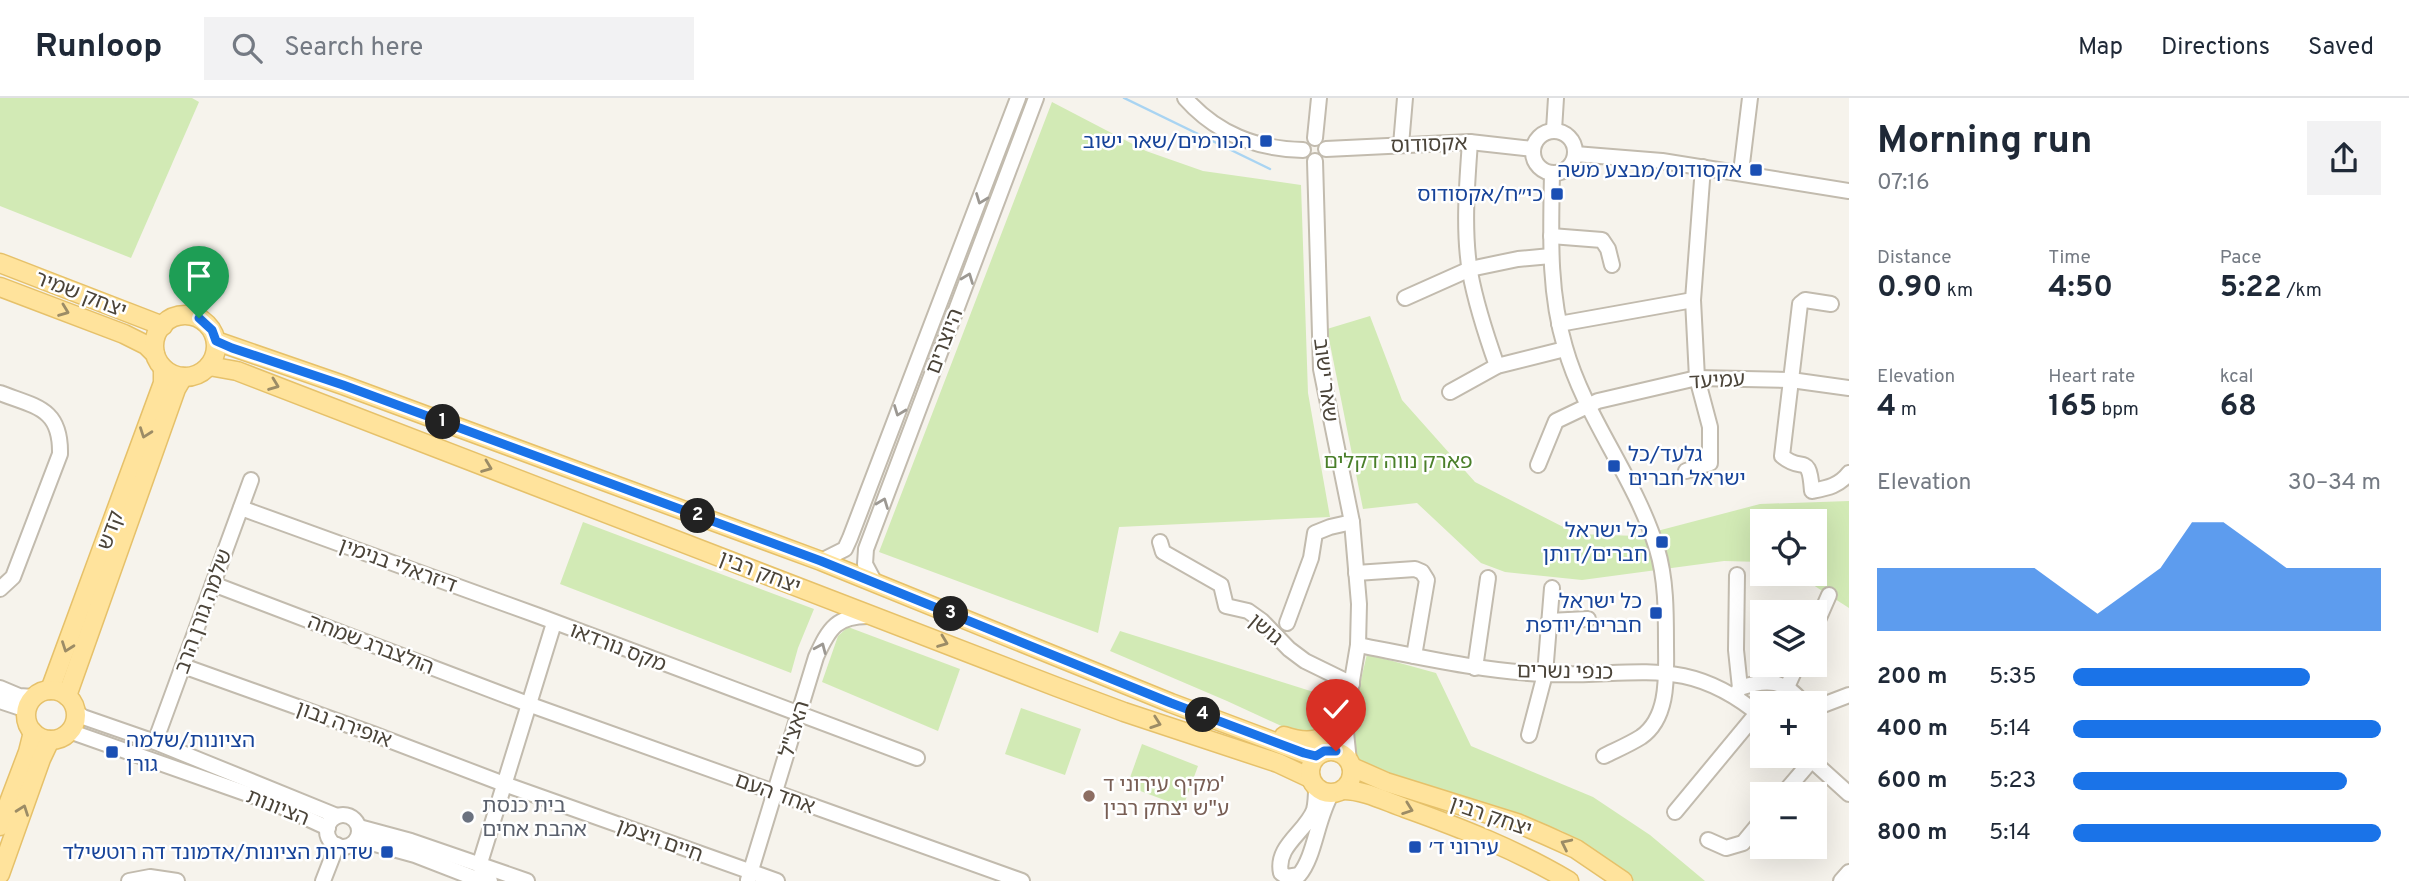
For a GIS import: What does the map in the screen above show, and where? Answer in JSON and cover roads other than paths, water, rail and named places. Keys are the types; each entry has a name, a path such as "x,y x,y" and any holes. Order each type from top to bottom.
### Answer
{"main road":[{"name":"יצחק שמיר","path":"0,263 163,326"},
{"name":"יצחק שמיר","path":"0,287 124,334 146,345 159,361"},
{"path":"190,315 206,323 216,341 215,358 209,366 193,377 169,373 159,361 154,344 163,326 173,317 190,315"},
{"name":"יצחק רבין","path":"216,341 821,561 1222,722 1320,754"},
{"name":"קדש","path":"51,701 163,383 159,361"},
{"name":"יצחק רבין","path":"209,366 237,371 1124,712 1279,763 1325,787 1364,793 1467,830 1569,881"},
{"name":"קדש","path":"51,701 183,377"},
{"path":"1222,722 1254,726 1296,740 1312,741 1329,732 1351,691"},
{"path":"51,701 75,720 69,731 62,737 50,740 33,732 29,725 51,701"},
{"path":"0,826 33,732"},
{"path":"0,874 50,740"},
{"path":"1341,753 1351,764 1352,777 1325,787 1310,768 1320,754 1341,753"},
{"name":"יצחק רבין","path":"1351,764 1386,782 1517,823 1545,835 1576,849 1623,881"}],"street":[{"name":"היוצרים","path":"821,561 845,549 850,538 1018,98"},
{"name":"היוצרים","path":"875,583 865,564 864,555 1036,98"},
{"path":"1185,98 1208,121 1244,141 1262,147 1303,150"},
{"path":"1315,138 1319,98"},
{"path":"1401,145 1405,98"},
{"path":"1554,130 1556,98"},
{"path":"1741,172 1750,98"},
{"path":"1554,130 1567,135 1575,154 1567,168 1552,173 1535,162 1533,149 1542,134 1554,130"},
{"path":"1315,138 1324,143 1326,149 1322,158 1315,161 1306,157 1303,150 1305,143 1315,138"},
{"path":"1470,142 1467,183 1470,269 1480,317 1497,366"},
{"name":"אקסודוס","path":"1326,149 1470,142 1533,149"},
{"path":"1575,154 1662,161 1849,191"},
{"name":"שאר ישוב","path":"1315,161 1321,369 1352,522 1359,604 1359,645 1345,722 1335,740 1320,754"},
{"path":"1686,471 1710,463 1710,427 1697,378 1693,300 1703,167"},
{"path":"1552,173 1553,292 1565,349 1589,407 1638,498 1658,552 1666,621 1665,696 1657,718 1643,736 1604,756"},
{"path":"1551,236 1602,240 1608,249 1612,265"},
{"path":"1405,298 1470,269 1551,256"},
{"path":"1559,324 1693,300"},
{"path":"1831,304 1805,300 1800,304 1783,456 1809,468 1812,491 1833,487 1841,483 1849,473"},
{"path":"1450,392 1497,366 1565,349"},
{"name":"עמיעד","path":"1538,465 1556,421 1598,401 1697,378 1791,380 1849,388"},
{"path":"0,393 37,407 51,416 60,434 60,454 13,577 0,589"},
{"name":"שלמה גורן הרב","path":"155,742 251,480"},
{"name":"דיזראלי בנימין","path":"241,508 554,623"},
{"name":"גושן","path":"1287,622 1311,558 1315,533 1352,522"},
{"name":"גושן","path":"1160,542 1163,552 1221,585 1226,606 1248,611 1262,621 1289,649 1351,691"},
{"path":"1356,573 1415,569 1422,572 1427,580 1414,656"},
{"path":"1737,575 1738,692 1758,681 1772,681 1791,691"},
{"path":"1475,667 1488,578"},
{"name":"הולצברג שמחה","path":"213,584 528,704"},
{"path":"1529,735 1545,674 1552,588"},
{"path":"1827,600 1829,595"},
{"name":"האצ\"ל","path":"749,877 816,657 833,626 841,621 855,617 879,618"},
{"path":"1549,621 1588,619"},
{"name":"מקס נורדאו","path":"480,863 554,623 917,758"},
{"name":"כנפי נשרים","path":"1359,645 1475,667 1545,674 1666,672 1691,676 1738,692 1750,705"},
{"name":"אופירה נבון","path":"183,666 504,784"},
{"path":"1787,687 1792,677"},
{"name":"הציונות","path":"0,688 19,696 51,701 83,717 155,742 333,822"},
{"path":"1827,703 1849,695"},
{"name":"הציונות","path":"0,701 51,701"},
{"name":"אחד העם","path":"528,704 1022,881"},
{"name":"שאר ישוב","path":"1345,722 1351,764"},
{"path":"1675,812 1750,726"},
{"name":"הציונות","path":"69,731 333,822"},
{"path":"1821,768 1849,794"},
{"name":"חיים ויצמן","path":"504,784 749,877 777,881"},
{"path":"1325,787 1320,818 1306,867 1299,875 1283,875 1279,868 1280,862 1325,787"},
{"path":"358,833 351,845 337,845 329,838 333,822 351,817 358,833 482,881"},
{"path":"358,833 480,863 527,881"},
{"path":"1708,840 1726,848 1743,843 1750,835"},
{"path":"1291,842 1294,848 1308,857"},
{"path":"323,881 337,845"},
{"path":"415,855 462,866 480,863"},
{"path":"480,863 482,873 490,881"},
{"path":"1841,881 1849,872"},
{"path":"129,881 150,877 177,881"}],"waterway":[{"path":"1124,98 1270,169"}],"place":[{"name":"הכורמים/שאר ישוב","path":"1266,141"},
{"name":"אקסודוס/מבצע משה","path":"1756,170"},
{"name":"כי״ח/אקסודוס","path":"1557,194"},
{"name":"גלעד/כל ישראל חברים","path":"1614,466"},
{"name":"כל ישראל חברים/דותן","path":"1662,542"},
{"name":"כל ישראל חברים/יודפת","path":"1656,613"},
{"name":"הציונות/שלמה גורן","path":"112,752"},
{"name":"מקיף עירוני ד' ע\"ש יצחק רבין","path":"1089,796"},
{"name":"בית כנסת אהבת אחים","path":"468,817"},
{"name":"עירוני ד׳","path":"1415,847"},
{"name":"שדרות הציונות/אדמונד דה רוטשילד","path":"387,852"}],"park label":[{"name":"פארק נווה דקלים","path":"1398,461"}]}
